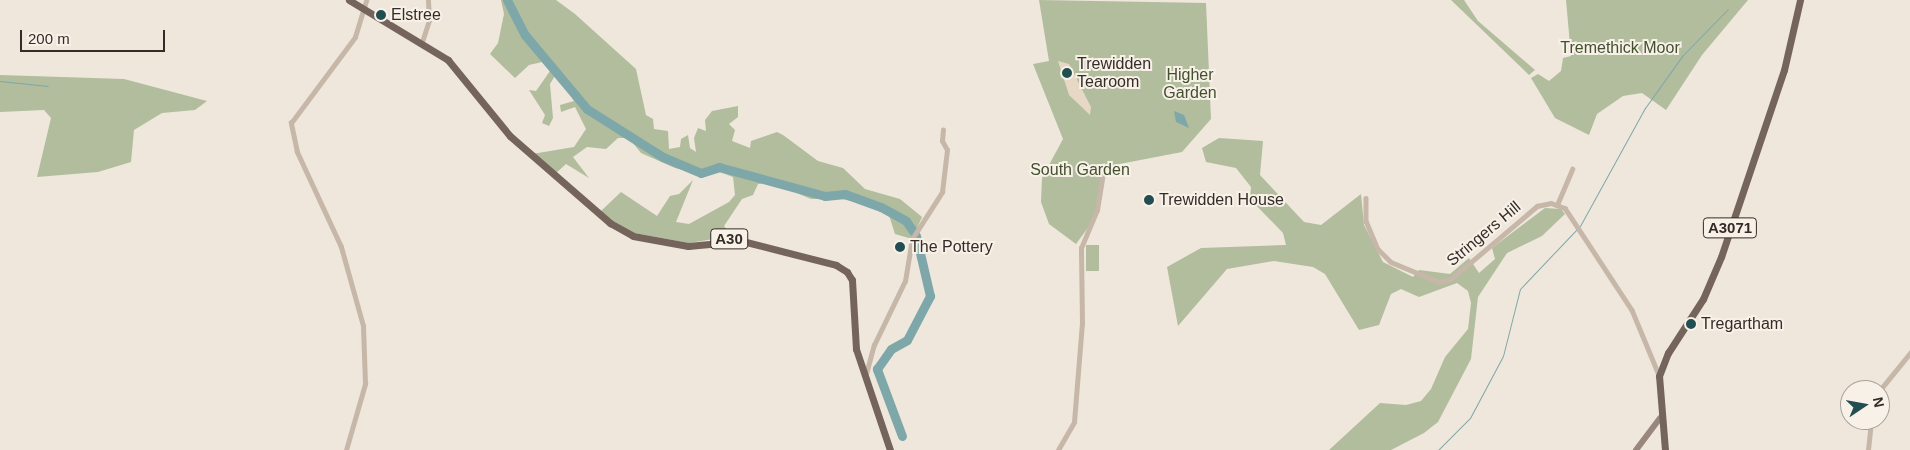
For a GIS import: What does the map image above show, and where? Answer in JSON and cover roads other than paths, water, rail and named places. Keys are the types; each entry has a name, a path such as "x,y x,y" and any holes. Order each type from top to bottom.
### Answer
{"main road":[{"name":"A30","path":"349,0 422,42 465,77 510,136 610,223 633,236 688,246 742,241 836,265 847,272 852,280 856,349 890,450"},
{"name":"A3071","path":"1665,450 1660,418 1659,376 1716,270 1774,101 1800,0"},
{"path":"1636,450 1660,418"}],"street":[{"path":"346,450 365,384 363,326 341,247 297,152 291,123 355,37 366,0"},
{"path":"422,42 429,20 428,0"},
{"path":"866,376 874,345 905,281 912,239 942,192 942,164 948,150 942,140 943,130"},
{"path":"1058,450 1074,422 1082,323 1081,248 1097,210 1104,167"},
{"path":"1572,169 1557,205 1580,230 1632,310 1659,376"},
{"name":"Stringers Hill","path":"1366,198 1366,221 1378,249 1391,262 1439,282 1451,279 1537,206 1557,205"},
{"path":"1888,380 1910,353"},
{"path":"1868,450 1870,430"}],"water":[{"path":"1174,111 1184,115 1189,128 1176,122"}],"waterway":[{"path":"507,0 525,35 587,109 663,157 701,173 719,167 825,196 845,194 881,207 906,221 913,231"},
{"path":"1580,226 1645,108 1683,55 1728,9"},
{"path":"0,81 48,86"},
{"path":"1438,450 1470,418 1503,356 1520,289 1577,229"},
{"path":"902,436 877,369 891,349 907,340 930,296 916,236"}],"place":[{"name":"Elstree","path":"381,15"},
{"name":"Trewidden Tearoom","path":"1067,73"},
{"name":"Trewidden House","path":"1149,200"},
{"name":"The Pottery","path":"900,247"},
{"name":"Tregartham","path":"1691,324"}],"park label":[{"name":"Tremethick Moor","path":"1620,48"},
{"name":"Higher Garden","path":"1190,84"},
{"name":"South Garden","path":"1080,170"}]}
